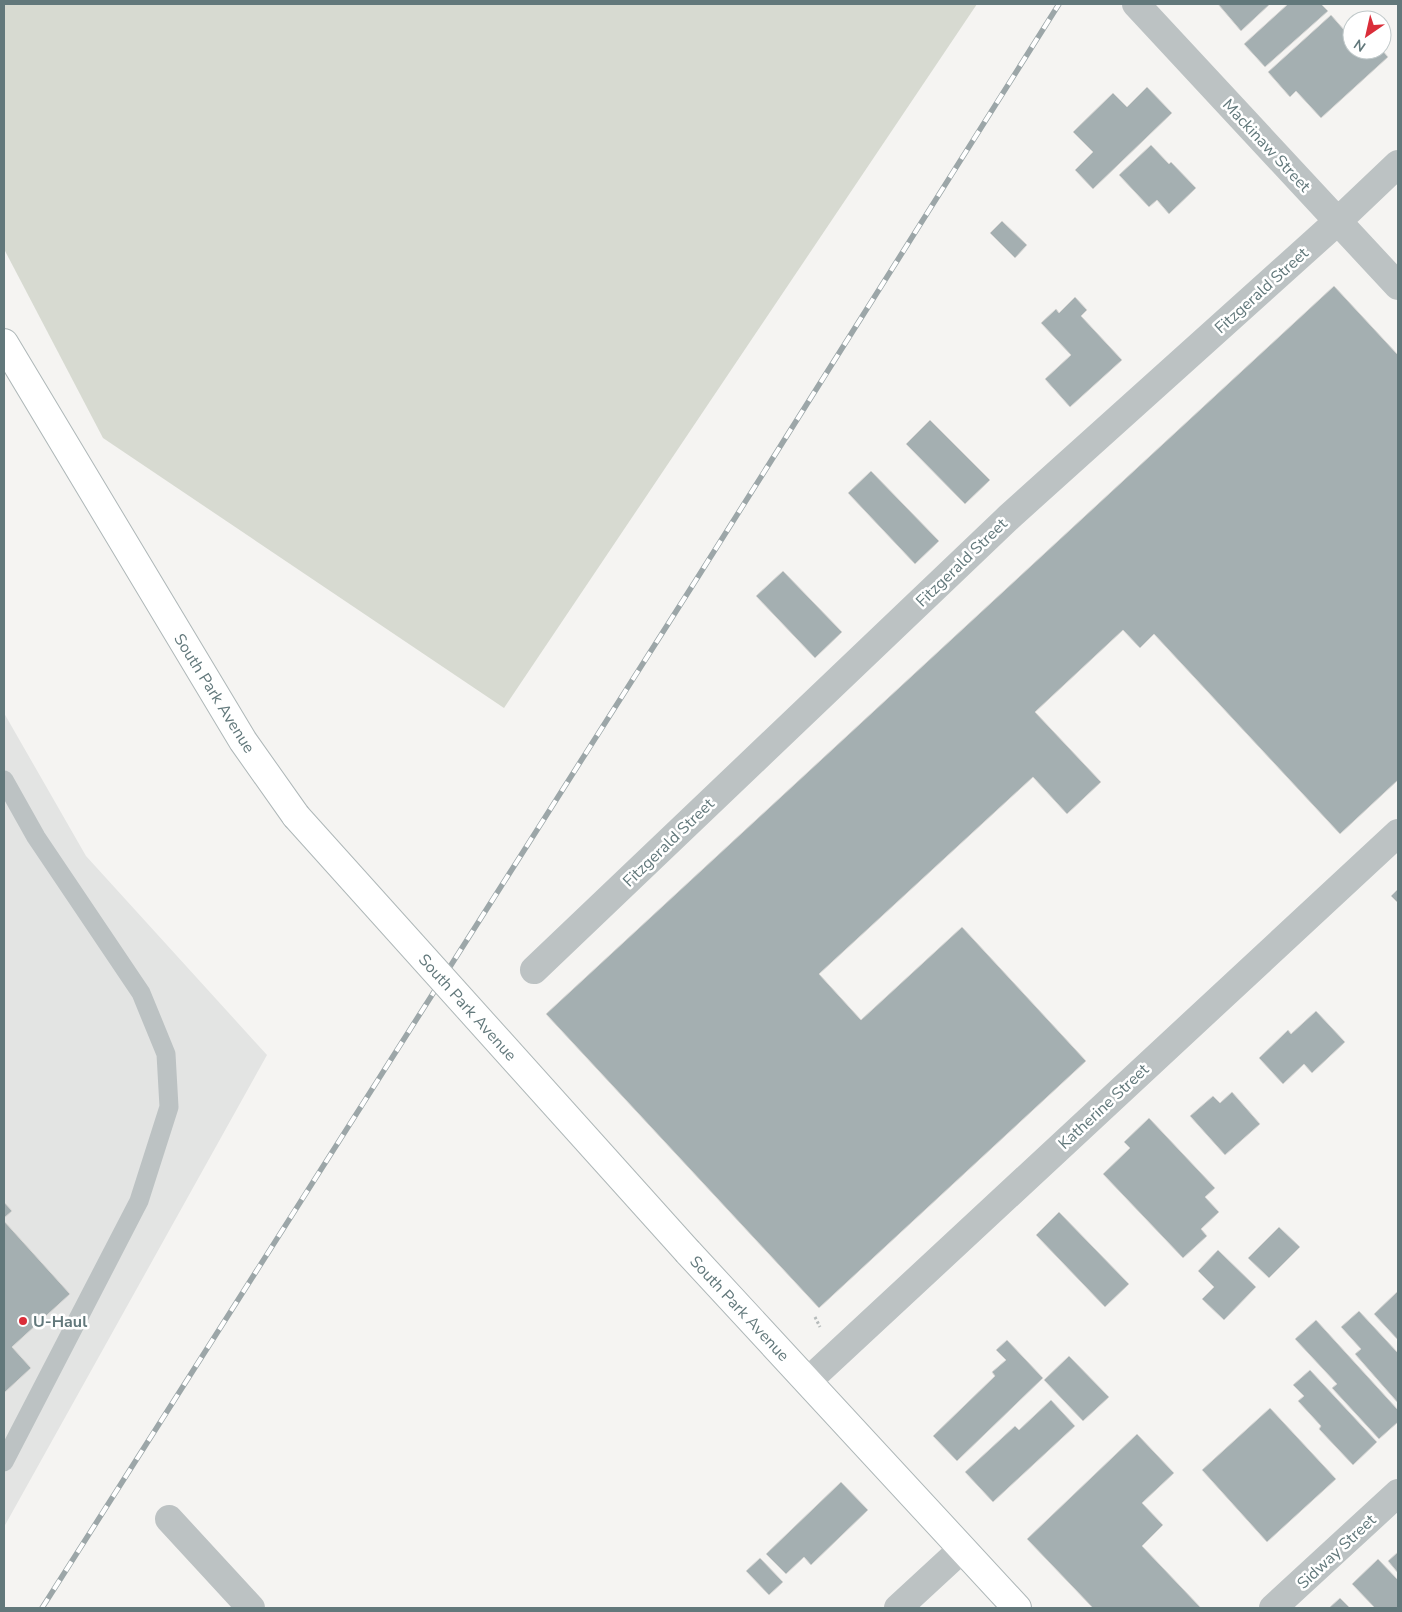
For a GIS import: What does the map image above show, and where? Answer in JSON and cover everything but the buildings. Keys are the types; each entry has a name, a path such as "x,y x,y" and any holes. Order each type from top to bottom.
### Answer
{"street":[{"name":"Mackinaw Street","path":"1136,4 1398,286"},
{"name":"Fitzgerald Street","path":"534,970 1009,517 1338,221 1398,164"},
{"name":"South Park Avenue","path":"4,343 243,741 296,816 688,1252 1017,1608"},
{"name":"Katherine Street","path":"808,1381 1398,832"},
{"name":"Sidway Street","path":"1274,1608 1398,1493"},
{"path":"170,1520 251,1608"},
{"path":"898,1608 962,1549"}],"lane":[{"path":"4,780 36,837 141,993 166,1054 169,1107 139,1201 4,1462"}],"path":[{"path":"815,1316 820,1328"}],"shaded area":[{"path":"4,4 977,4 504,708 103,438 4,249"},
{"path":"4,713 86,856 267,1055 4,1527"}],"railway":[{"path":"42,1608 696,580 1059,4"}],"place":[{"name":"U-Haul","path":"23,1321"}]}
